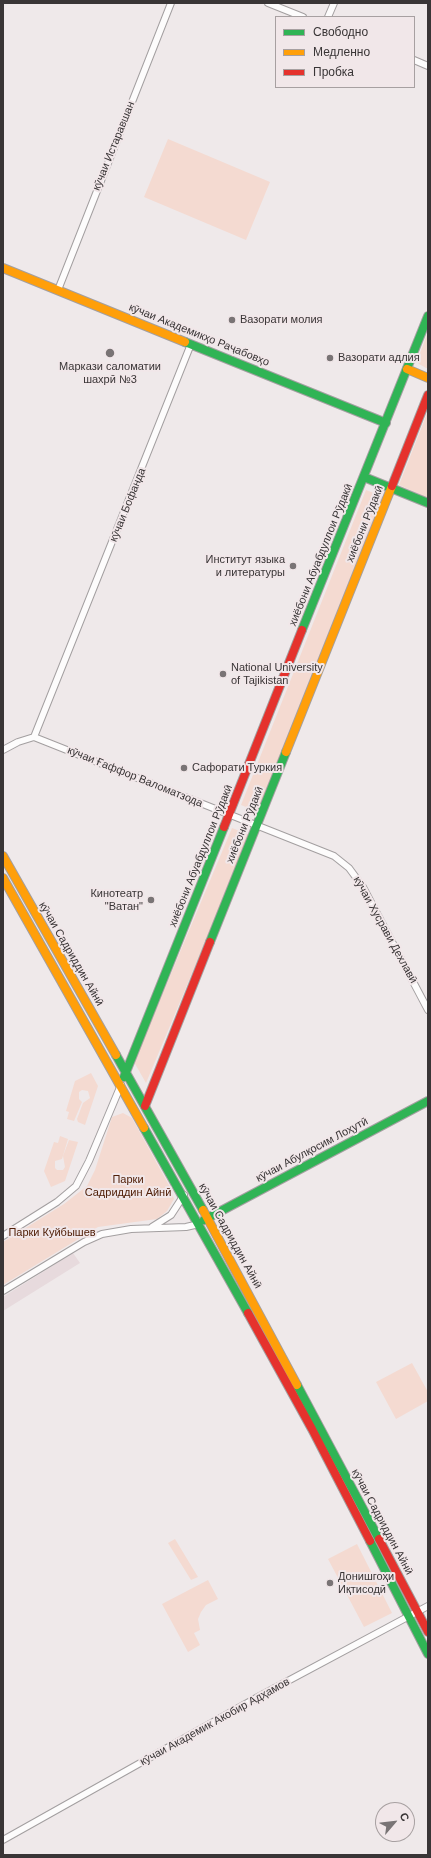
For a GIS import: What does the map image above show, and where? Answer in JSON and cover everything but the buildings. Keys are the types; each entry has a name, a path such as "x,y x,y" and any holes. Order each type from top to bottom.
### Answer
{"main road":[{"name":"кӯчаи Академикҳо Раҷабовҳо","path":"3,268 386,422"},
{"name":"хиёбони Абуабдуллои Рӯдакӣ","path":"121,1085 428,316"},
{"path":"407,370 428,378"},
{"name":"хиёбони Рӯдакӣ","path":"145,1106 428,395"},
{"path":"364,477 428,502"},
{"name":"кӯчаи Садриддин Айнӣ","path":"3,856 126,1072 241,1279 428,1632"},
{"name":"кӯчаи Садриддин Айнӣ","path":"3,878 199,1224 312,1429 407,1616 428,1654"},
{"name":"кӯчаи Абулқосим Лоҳутӣ","path":"199,1224 428,1101"}],"street":[{"name":"кӯчаи Истаравшан","path":"58,290 171,3"},
{"path":"268,3 300,16"},
{"path":"328,16 334,3"},
{"path":"415,60 428,66"},
{"name":"кӯчаи Бофанда","path":"34,737 191,344"},
{"path":"3,750 18,742 34,737"},
{"name":"кӯчаи Ғаффор Валоматзода","path":"34,737 330,854 345,863 353,872"},
{"name":"кӯчаи Хусрави Дехлавӣ","path":"353,872 366,893 428,1010"},
{"path":"42,947 52,942"},
{"name":"хиёбони Абуабдуллои Рӯдакӣ","path":"3,1236 57,1202 76,1186 89,1161 121,1085"},
{"path":"150,1228 171,1215 188,1185"},
{"path":"3,1291 84,1242 102,1234 150,1228 180,1228 199,1224"},
{"name":"кӯчаи Академик Акобир Адҳамов","path":"3,1840 407,1616 428,1606"}],"shaded area":[{"path":"73,1253 80,1263 3,1311 3,1297"}],"green space":[{"path":"168,139 270,182 246,240 144,197"},
{"path":"428,332 428,368 426,368 417,361"},
{"path":"428,411 428,498 399,485"},
{"path":"366,490 384,497 258,812 241,805"},
{"path":"232,828 250,835 146,1083 134,1062"},
{"path":"91,1073 98,1086 85,1125 78,1122 77,1119 83,1103 90,1098 88,1091 82,1090 79,1092 79,1099 82,1102 74,1121 67,1119 69,1112 66,1111 75,1081"},
{"name":"Парки Садриддин Айнӣ","path":"123,1113 132,1118 170,1187 174,1199 167,1211 157,1219 98,1227 3,1285 3,1242 64,1204 87,1186 95,1170 112,1117"},
{"path":"60,1136 68,1139 62,1159 55,1161 55,1168 57,1170 63,1170 65,1167 63,1156 69,1140 78,1142 65,1181 51,1187 44,1171 54,1142 58,1143"},
{"path":"412,1363 428,1392 428,1401 396,1419 376,1382"},
{"path":"175,1539 198,1577 191,1580 168,1543"},
{"path":"357,1544 392,1613 364,1627 328,1559"},
{"path":"208,1580 218,1599 206,1605 201,1612 198,1619 200,1630 194,1633 200,1645 188,1652 162,1604"}],"traffic: fast":[{"path":"302,630 428,316"},
{"path":"185,342 386,423"},
{"path":"364,477 428,503"},
{"path":"210,942 286,752"},
{"path":"124,1077 224,827"},
{"path":"116,1055 203,1210"},
{"path":"204,1220 428,1101"},
{"path":"144,1128 248,1313"},
{"path":"297,1385 379,1539"},
{"path":"370,1541 428,1654"}],"traffic: slow":[{"path":"3,268 185,342"},
{"path":"407,369 428,378"},
{"path":"286,752 392,486"},
{"path":"3,856 116,1055"},
{"path":"3,878 144,1128"},
{"path":"203,1210 297,1385"}],"traffic: jam":[{"path":"392,486 428,395"},
{"path":"224,827 302,630"},
{"path":"145,1106 210,942"},
{"path":"248,1313 312,1429 370,1541"},
{"path":"379,1539 428,1632"}],"place":[{"name":"Вазорати молия","path":"232,320"},
{"name":"Маркази саломатии шахрӣ №3","path":"110,353"},
{"name":"Вазорати адлия","path":"330,358"},
{"name":"Институт языка и литературы","path":"293,566"},
{"name":"National University of Tajikistan","path":"223,674"},
{"name":"Сафорати Туркия","path":"184,768"},
{"name":"Кинотеатр \"Ватан\"","path":"151,900"},
{"name":"Донишгоҳи Иқтисодӣ","path":"330,1583"}],"park label":[{"name":"Парки Куйбышев","path":"52,1233"}]}
